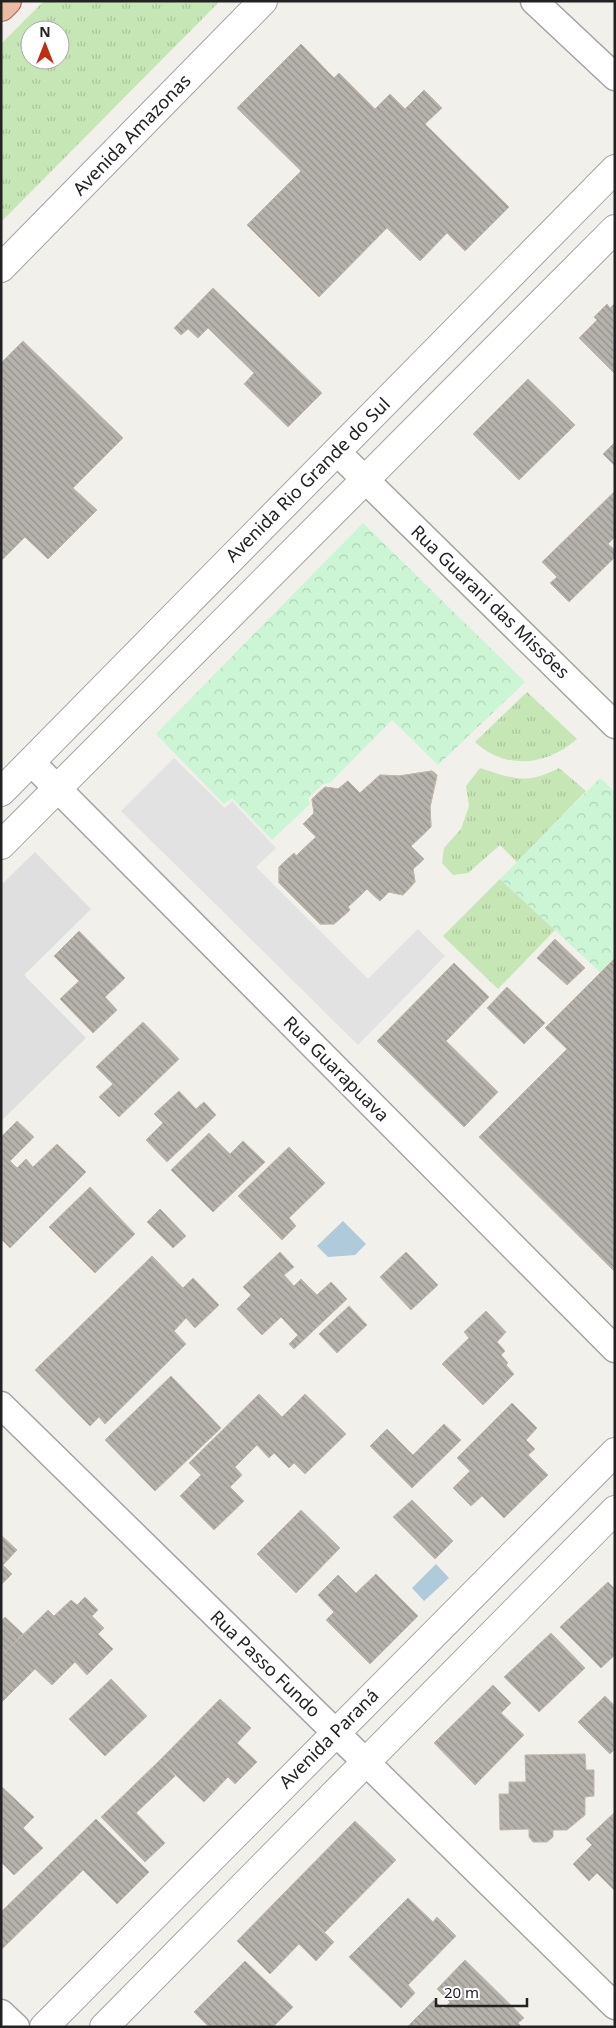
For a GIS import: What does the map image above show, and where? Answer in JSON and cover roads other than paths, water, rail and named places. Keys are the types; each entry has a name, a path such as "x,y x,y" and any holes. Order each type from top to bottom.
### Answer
{"highway":[{"path":"1,7 7,1"}],"street":[{"name":"Avenida Amazonas","path":"1,268 263,1"},
{"path":"534,1 615,77"},
{"name":"Avenida Rio Grande do Sul","path":"1,792 615,168"},
{"path":"1,844 615,229"},
{"name":"Rua Guarani das Missões","path":"337,452 615,725"},
{"name":"Rua Guarapuava","path":"31,762 615,1349"},
{"name":"Rua Passo Fundo","path":"1,1405 615,2006"},
{"name":"Avenida Paraná","path":"44,2027 615,1452"},
{"path":"104,2027 615,1510"},
{"path":"1,2013 16,2027"}],"water":[{"path":"343,1221 366,1244 355,1255 328,1257 317,1246"},
{"path":"436,1564 449,1578 424,1601 412,1588"}]}
